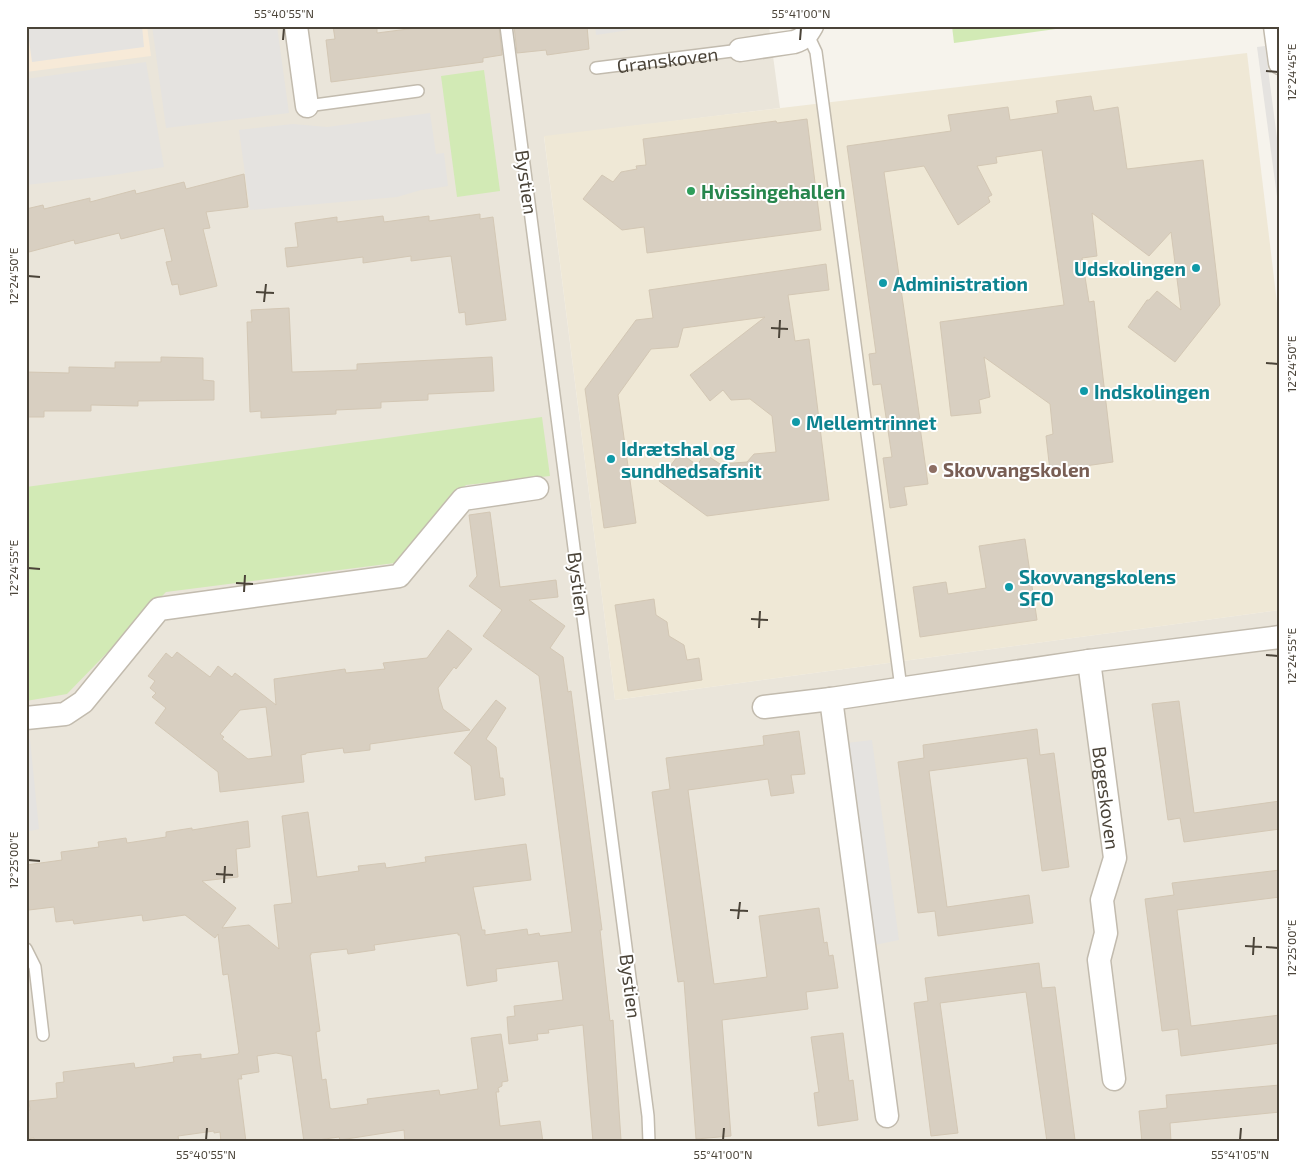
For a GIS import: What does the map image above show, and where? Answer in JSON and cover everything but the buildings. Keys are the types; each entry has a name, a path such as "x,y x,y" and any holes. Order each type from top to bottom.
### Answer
{"street":[{"path":"296,26 307,106"},
{"path":"1275,26 1280,63"},
{"path":"740,50 802,40 810,30"},
{"path":"26,718 65,714 82,702 160,609 399,576 463,499 537,488"},
{"path":"764,707 1089,661 1280,637"},
{"name":"Bøgeskoven","path":"1089,661 1116,858 1102,900 1106,933 1099,960 1114,1079"},
{"path":"831,699 887,1116"}],"lane":[{"name":"Bystien","path":"506,26 650,1142"},
{"path":"810,30 816,52 901,688"},
{"name":"Granskoven","path":"596,68 740,50"},
{"path":"307,106 418,91"},
{"path":"26,950 35,967 43,1035"}],"shaded area":[{"path":"26,26 769,26 780,108 544,137 615,700 1280,610 1280,1142 26,1142"},
{"path":"26,26 147,26 151,56 26,72"},
{"path":"27,26 142,26 144,47 32,62"},
{"path":"152,26 277,26 289,113 166,128"},
{"path":"595,26 656,26 596,35"},
{"path":"1265,46 1280,161 1280,219 1257,47"},
{"name":"Skovvangskolen","path":"1247,53 1280,328 1280,610 615,700 544,136"},
{"path":"146,62 164,167 107,176 26,185 26,79"},
{"path":"430,113 436,154 444,153 448,186 421,190 397,197 250,210 239,130 293,124 327,127"},
{"path":"26,739 30,739 39,829 26,832"},
{"path":"872,740 899,940 865,947 838,744"}],"green space":[{"path":"952,26 1062,26 1063,28 954,43"},
{"path":"484,70 500,191 457,197 441,76"},
{"path":"542,417 550,476 466,485 395,563 166,592 67,694 26,701 26,487"}],"place":[{"name":"Hvissingehallen","path":"691,191"},
{"name":"Udskolingen","path":"1196,268"},
{"name":"Administration","path":"883,283"},
{"name":"Indskolingen","path":"1084,391"},
{"name":"Mellemtrinnet","path":"796,422"},
{"name":"Idrætshal og sundhedsafsnit","path":"611,459"},
{"name":"Skovvangskolen","path":"933,469"},
{"name":"Skovvangskolens SFO","path":"1009,587"}]}
